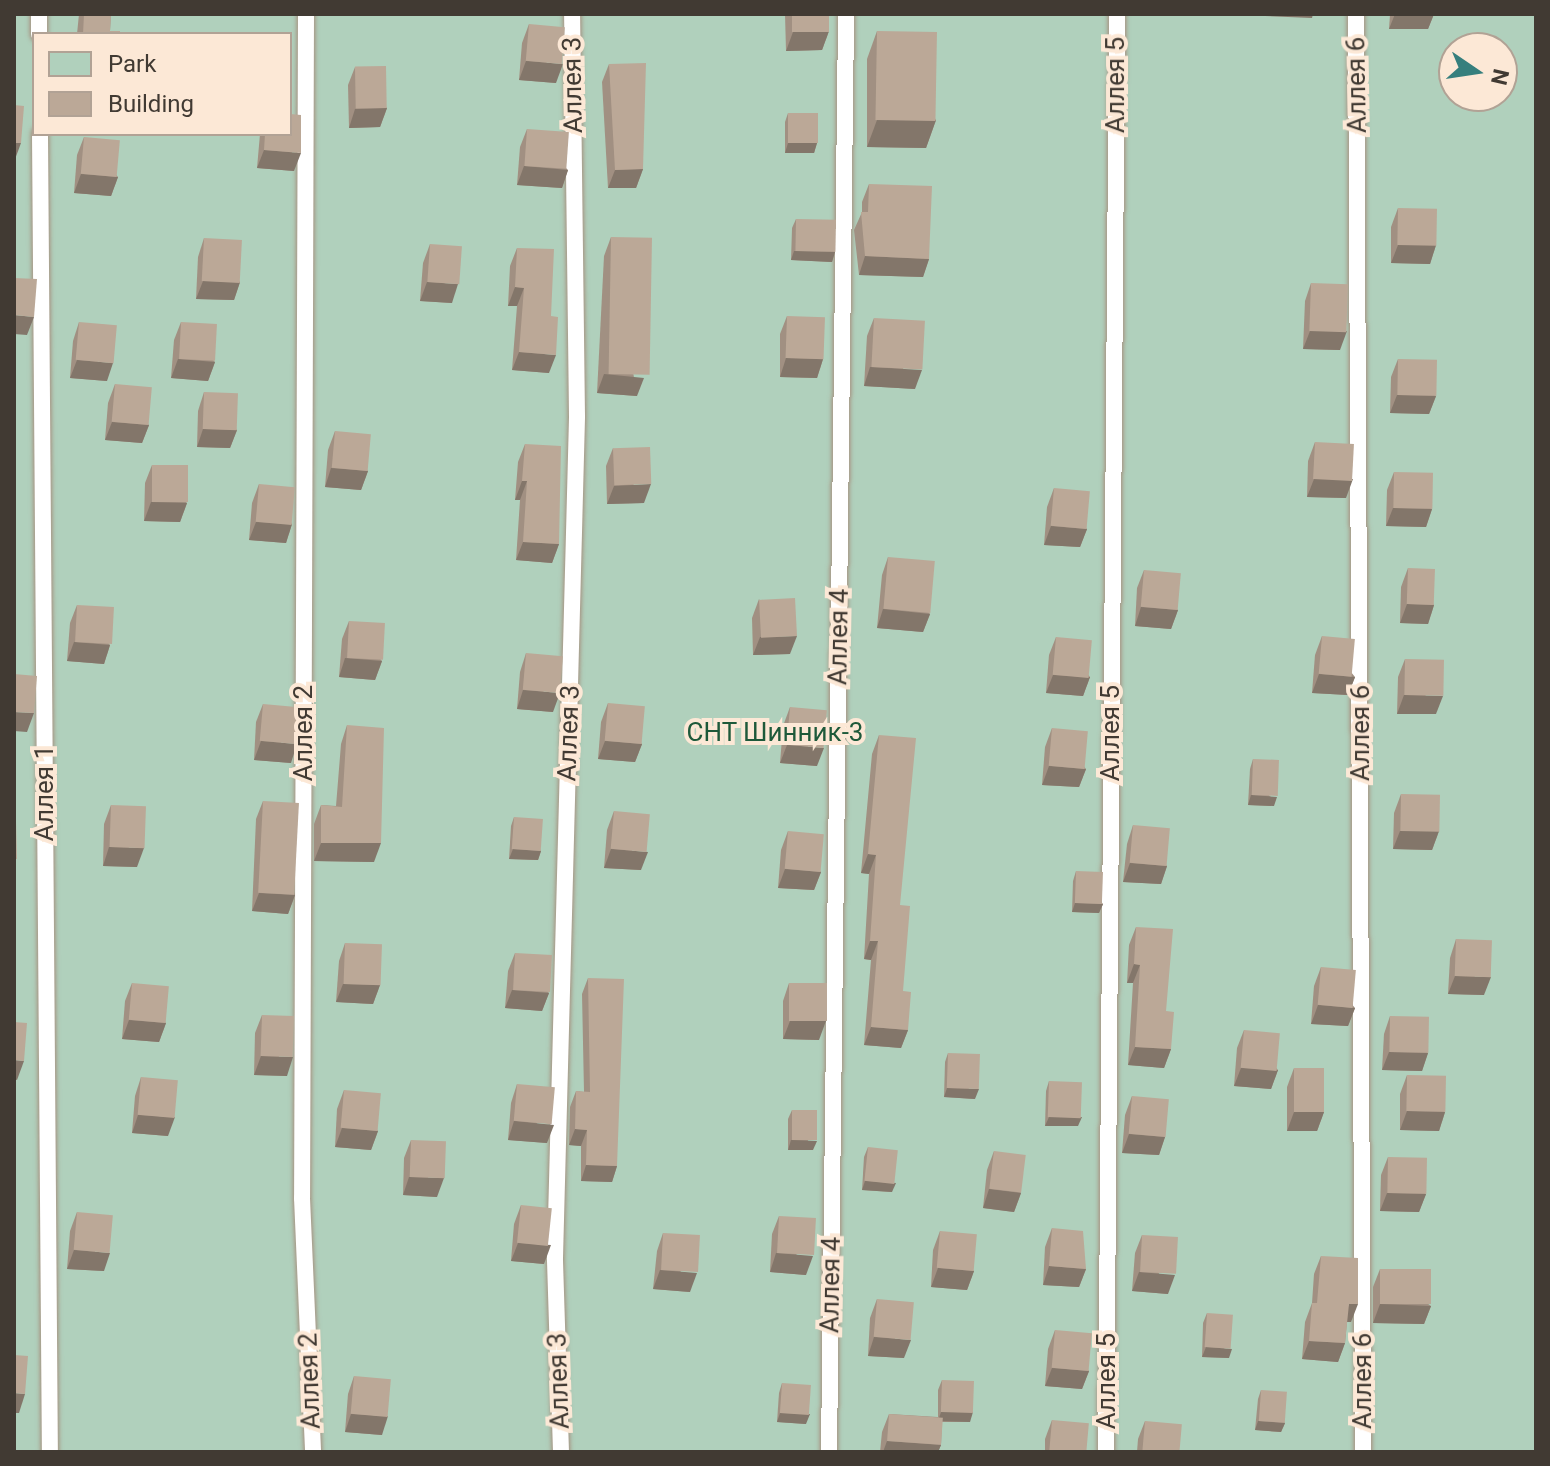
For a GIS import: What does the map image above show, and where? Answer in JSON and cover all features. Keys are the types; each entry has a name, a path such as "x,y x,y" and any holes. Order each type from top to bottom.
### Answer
{"lane":[{"name":"Аллея 2","path":"306,14 302,1198 313,1452"},
{"name":"Аллея 3","path":"561,1452 555,1258 577,416 572,14"},
{"name":"Аллея 4","path":"829,1452 846,14"},
{"name":"Аллея 5","path":"1106,1452 1117,14"},
{"name":"Аллея 6","path":"1356,14 1363,1452"},
{"name":"Аллея 1","path":"40,136 50,1452"}],"green space":[{"name":"СНТ Шинник-3","path":"14,14 1536,14 1536,1452 14,1452"}],"building":[{"path":"84,14 111,14 110,31 120,31 120,32 83,32"},
{"path":"792,14 829,14 829,32 792,32"},
{"path":"529,24 565,27 562,64 526,61"},
{"path":"877,31 937,32 935,121 875,120"},
{"path":"646,63 643,169 615,170 609,64"},
{"path":"386,66 387,108 356,109 355,67"},
{"path":"14,105 24,106 21,143 14,143"},
{"path":"788,113 818,113 818,143 788,143"},
{"path":"292,114 301,115 301,153 264,150 265,136 292,136"},
{"path":"527,129 569,132 566,169 524,166"},
{"path":"84,137 120,140 117,177 81,174"},
{"path":"869,184 932,186 929,259 865,256 861,212 868,212"},
{"path":"1398,208 1437,209 1436,246 1397,245"},
{"path":"796,219 836,220 835,252 795,251"},
{"path":"611,237 652,238 650,375 609,374"},
{"path":"204,238 242,240 240,283 202,281"},
{"path":"430,244 462,246 459,284 427,282"},
{"path":"517,248 554,249 551,316 558,317 556,355 519,352 524,288 515,287"},
{"path":"14,278 37,279 34,317 14,315"},
{"path":"1311,283 1348,284 1346,332 1309,331"},
{"path":"787,316 825,317 824,359 786,358"},
{"path":"874,318 925,321 922,370 871,367"},
{"path":"79,322 117,325 114,363 76,360"},
{"path":"181,322 217,324 215,361 179,359"},
{"path":"1398,359 1437,360 1436,396 1397,395"},
{"path":"115,384 152,387 149,425 112,422"},
{"path":"204,392 238,393 237,430 203,429"},
{"path":"335,431 371,434 368,471 332,468"},
{"path":"1315,442 1354,444 1352,481 1313,479"},
{"path":"525,444 561,446 559,544 523,542 527,481 522,481"},
{"path":"650,447 651,484 614,485 613,448"},
{"path":"152,465 188,465 188,502 152,502"},
{"path":"1394,472 1433,473 1432,509 1393,508"},
{"path":"259,484 295,487 292,525 256,522"},
{"path":"1054,488 1090,491 1087,529 1051,526"},
{"path":"888,557 935,561 930,613 883,609"},
{"path":"1408,568 1435,569 1434,605 1407,604"},
{"path":"1144,570 1181,573 1178,610 1141,607"},
{"path":"795,598 797,636 761,638 759,600"},
{"path":"77,605 114,607 112,644 75,642"},
{"path":"349,621 385,623 383,660 347,658"},
{"path":"1322,636 1355,639 1352,677 1319,674"},
{"path":"1056,637 1092,640 1089,678 1053,675"},
{"path":"526,653 563,656 560,693 523,690"},
{"path":"1405,659 1444,660 1443,696 1404,695"},
{"path":"14,674 37,676 34,713 14,712"},
{"path":"608,703 645,706 642,744 605,741"},
{"path":"263,704 299,707 296,744 260,741"},
{"path":"790,707 827,710 824,748 787,745"},
{"path":"347,725 384,728 381,843 321,843 321,805 342,807"},
{"path":"1052,728 1088,731 1085,769 1049,766"},
{"path":"879,735 916,738 900,905 910,906 903,991 911,992 908,1030 871,1027 878,941 870,941 876,855 868,854"},
{"path":"1253,759 1279,760 1278,796 1252,795"},
{"path":"1401,794 1440,795 1439,832 1400,831"},
{"path":"263,801 299,803 294,895 258,893"},
{"path":"111,805 146,806 145,848 110,847"},
{"path":"614,811 650,814 647,852 611,849"},
{"path":"514,817 543,819 541,851 512,849"},
{"path":"16,821 17,859 14,859"},
{"path":"1133,825 1170,828 1167,866 1130,863"},
{"path":"788,831 824,834 821,872 785,869"},
{"path":"1076,871 1103,872 1102,904 1075,903"},
{"path":"1136,927 1173,929 1166,1011 1174,1012 1171,1049 1135,1047 1140,965 1134,964"},
{"path":"1456,939 1492,940 1491,977 1455,976"},
{"path":"345,943 382,944 381,985 344,984"},
{"path":"515,953 552,955 550,992 513,990"},
{"path":"1321,967 1356,970 1353,1008 1318,1005"},
{"path":"588,978 624,979 617,1166 586,1165 587,1130 575,1129 576,1091 590,1092"},
{"path":"132,983 169,986 166,1023 129,1020"},
{"path":"789,983 827,983 827,1021 789,1021"},
{"path":"262,1015 294,1016 293,1057 261,1056"},
{"path":"1390,1016 1429,1017 1428,1053 1389,1052"},
{"path":"14,1022 27,1023 24,1061 14,1060"},
{"path":"1244,1030 1280,1033 1277,1071 1241,1068"},
{"path":"948,1053 980,1054 979,1089 947,1088"},
{"path":"1294,1068 1324,1068 1324,1112 1294,1112"},
{"path":"1407,1075 1446,1076 1445,1112 1406,1111"},
{"path":"141,1077 178,1080 175,1118 138,1115"},
{"path":"1049,1081 1082,1082 1081,1118 1048,1117"},
{"path":"517,1084 555,1087 552,1124 514,1121"},
{"path":"344,1090 381,1093 378,1131 341,1128"},
{"path":"1132,1096 1169,1099 1166,1137 1129,1134"},
{"path":"792,1110 817,1110 817,1140 792,1140"},
{"path":"411,1140 446,1141 445,1178 410,1177"},
{"path":"868,1147 898,1150 894,1184 864,1181"},
{"path":"994,1151 1026,1155 1021,1193 989,1189"},
{"path":"1388,1157 1427,1158 1426,1194 1387,1193"},
{"path":"521,1205 552,1208 548,1246 517,1243"},
{"path":"77,1212 113,1215 110,1253 74,1250"},
{"path":"779,1216 816,1218 814,1255 777,1253"},
{"path":"1052,1228 1083,1231 1086,1269 1049,1266"},
{"path":"940,1231 977,1234 974,1271 937,1268"},
{"path":"663,1233 700,1235 698,1272 661,1270"},
{"path":"1142,1235 1178,1237 1176,1274 1140,1272"},
{"path":"1321,1256 1358,1258 1358,1304 1349,1304 1345,1343 1309,1341 1312,1303 1317,1303"},
{"path":"1380,1269 1431,1269 1431,1304 1380,1304"},
{"path":"877,1299 914,1302 911,1340 874,1337"},
{"path":"1207,1313 1233,1315 1231,1349 1205,1347"},
{"path":"1055,1330 1092,1333 1089,1371 1052,1368"},
{"path":"14,1355 28,1356 25,1394 14,1393"},
{"path":"354,1376 391,1379 388,1417 351,1414"},
{"path":"942,1380 974,1381 973,1413 941,1412"},
{"path":"782,1383 811,1385 809,1415 780,1413"},
{"path":"1261,1390 1287,1392 1285,1423 1259,1421"},
{"path":"889,1414 943,1418 941,1445 887,1441"},
{"path":"1052,1420 1089,1423 1086,1452 1049,1452"},
{"path":"1145,1421 1182,1424 1179,1452 1142,1452"}]}
